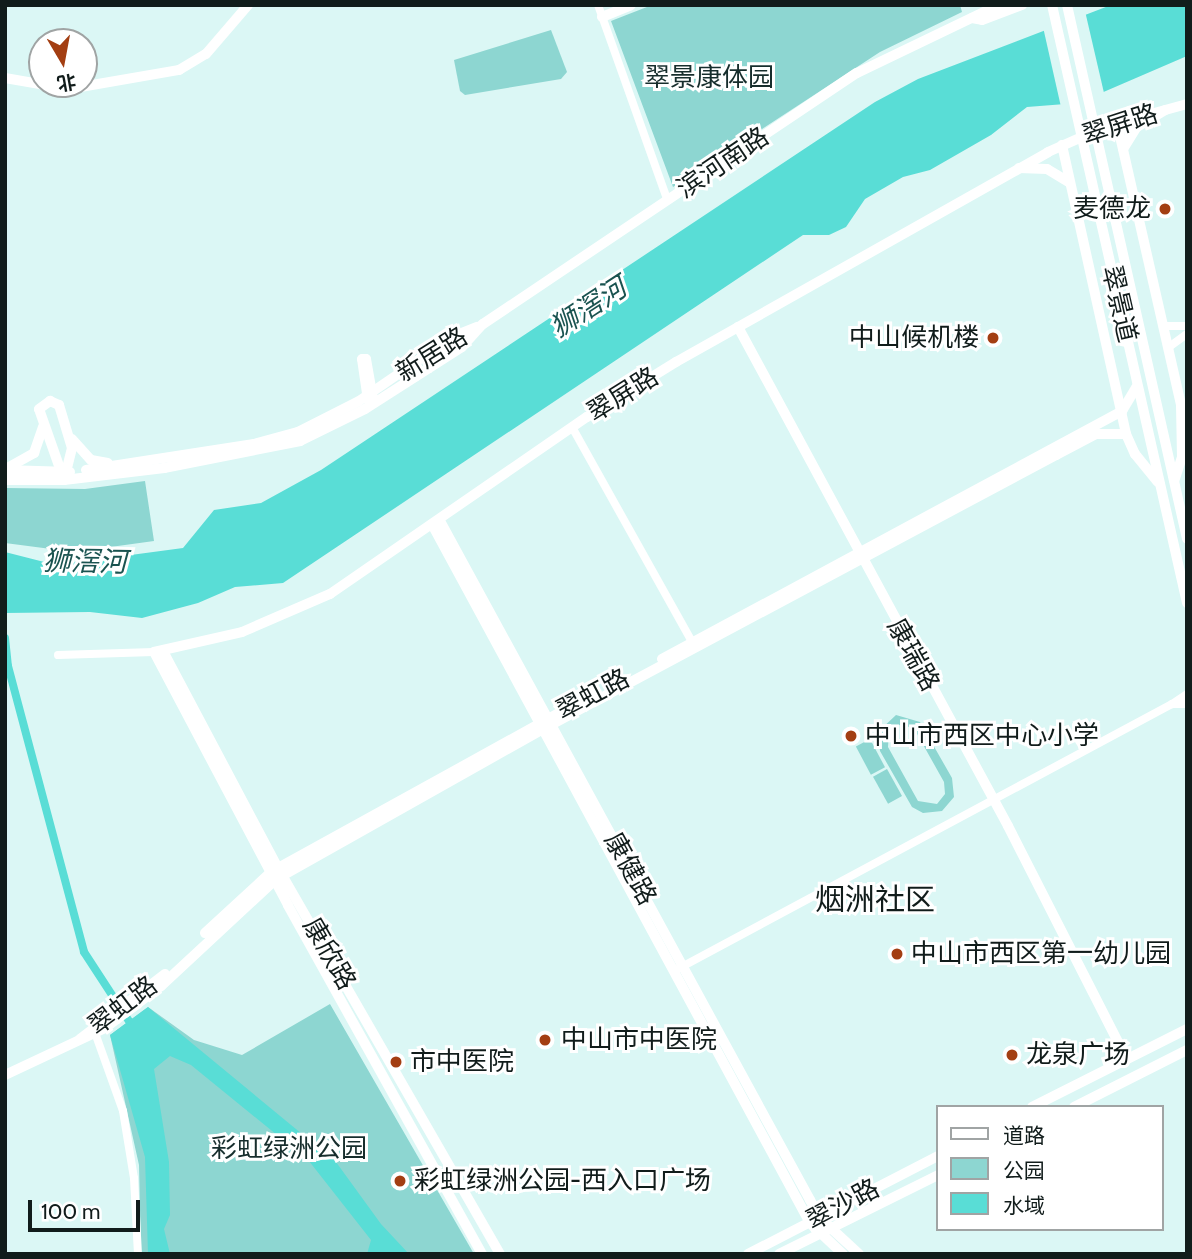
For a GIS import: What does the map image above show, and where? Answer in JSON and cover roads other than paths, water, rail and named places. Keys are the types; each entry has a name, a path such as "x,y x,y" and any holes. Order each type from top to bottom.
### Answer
{"main road":[{"name":"翠景道","path":"1052,5 1187,603"},
{"path":"1067,5 1187,538"},
{"path":"1124,149 1137,127 1165,110"},
{"path":"1116,123 1165,326 1184,430 1174,481"},
{"path":"1062,145 1126,434 1135,454 1159,483"},
{"path":"1019,168 1047,169 1070,183"},
{"name":"新居路","path":"5,480 263,451 322,433 371,400 452,337 483,324"},
{"name":"新居路","path":"5,469 65,475 254,444 298,432 371,400"},
{"path":"50,401 59,405 72,448 65,475 39,410 50,401"},
{"path":"65,425 91,460 132,463"},
{"path":"44,426 56,430 65,425"},
{"path":"5,469 34,453 44,426"},
{"path":"1036,1105 1126,1058 1186,1032"},
{"path":"1078,1105 1187,1050"},
{"name":"翠沙路","path":"748,1254 936,1157"},
{"name":"翠沙路","path":"779,1254 936,1176"}],"street":[{"path":"5,78 69,89 179,70 206,54 248,5"},
{"path":"598,5 667,199"},
{"path":"602,17 631,5"},
{"path":"968,5 972,18"},
{"name":"滨河南路","path":"483,324 667,199 889,54 998,5"},
{"name":"滨河南路","path":"972,18 982,20 1022,5"},
{"name":"翠屏路","path":"58,654 158,652 242,632 309,605 372,570 572,427 738,327 1062,145 1116,123 1187,104"},
{"path":"1165,326 1187,326"},
{"name":"康瑞路","path":"738,327 861,562 993,800 1126,1058"},
{"path":"1169,347 1187,334"},
{"path":"1122,411 1137,386"},
{"name":"翠虹路","path":"5,1075 73,1044 141,998 277,874 856,552 1122,411"},
{"path":"572,427 692,642"},
{"name":"翠虹路","path":"546,724 861,562 1096,434 1126,434"},
{"name":"康健路","path":"437,523 815,1220"},
{"name":"康欣路","path":"158,652 482,1254"},
{"path":"679,968 1187,694"},
{"path":"1172,704 1187,704"},
{"name":"康欣路","path":"277,874 500,1254"},
{"path":"99,1028 123,1111 135,1178 138,1254"},
{"path":"815,1220 834,1228 859,1254"},
{"path":"815,1220 821,1234 843,1254"}],"water":[{"name":"狮滘河","path":"1111,5 1187,5 1187,56 1078,103 1027,107 991,135 930,170 903,177 865,199 846,227 829,235 803,235 283,583 235,587 198,603 142,618 90,612 5,613 5,552 56,565 183,548 214,510 261,503 321,470 875,102 918,79"},
{"path":"148,1007 336,1162 381,1224 409,1254 367,1254 371,1240 309,1161 191,1065 170,1056 154,1069 169,1162 170,1215 164,1229 170,1254 148,1254 145,1157 110,1035"}],"waterway":[{"path":"5,638 8,666 84,952 129,1021"}],"place":[{"name":"麦德龙","path":"1165,209"},
{"name":"中山候机楼","path":"993,338"},
{"name":"中山市西区中心小学","path":"851,736"},
{"name":"中山市西区第一幼儿园","path":"897,954"},
{"name":"中山市中医院","path":"545,1040"},
{"name":"龙泉广场","path":"1012,1055"},
{"name":"市中医院","path":"396,1062"},
{"name":"彩虹绿洲公园-西入口广场","path":"400,1181"}],"district":[{"name":"烟洲社区","path":"875,900"}],"park label":[{"name":"翠景康体园","path":"709,78"},
{"name":"彩虹绿洲公园","path":"289,1149"}]}
